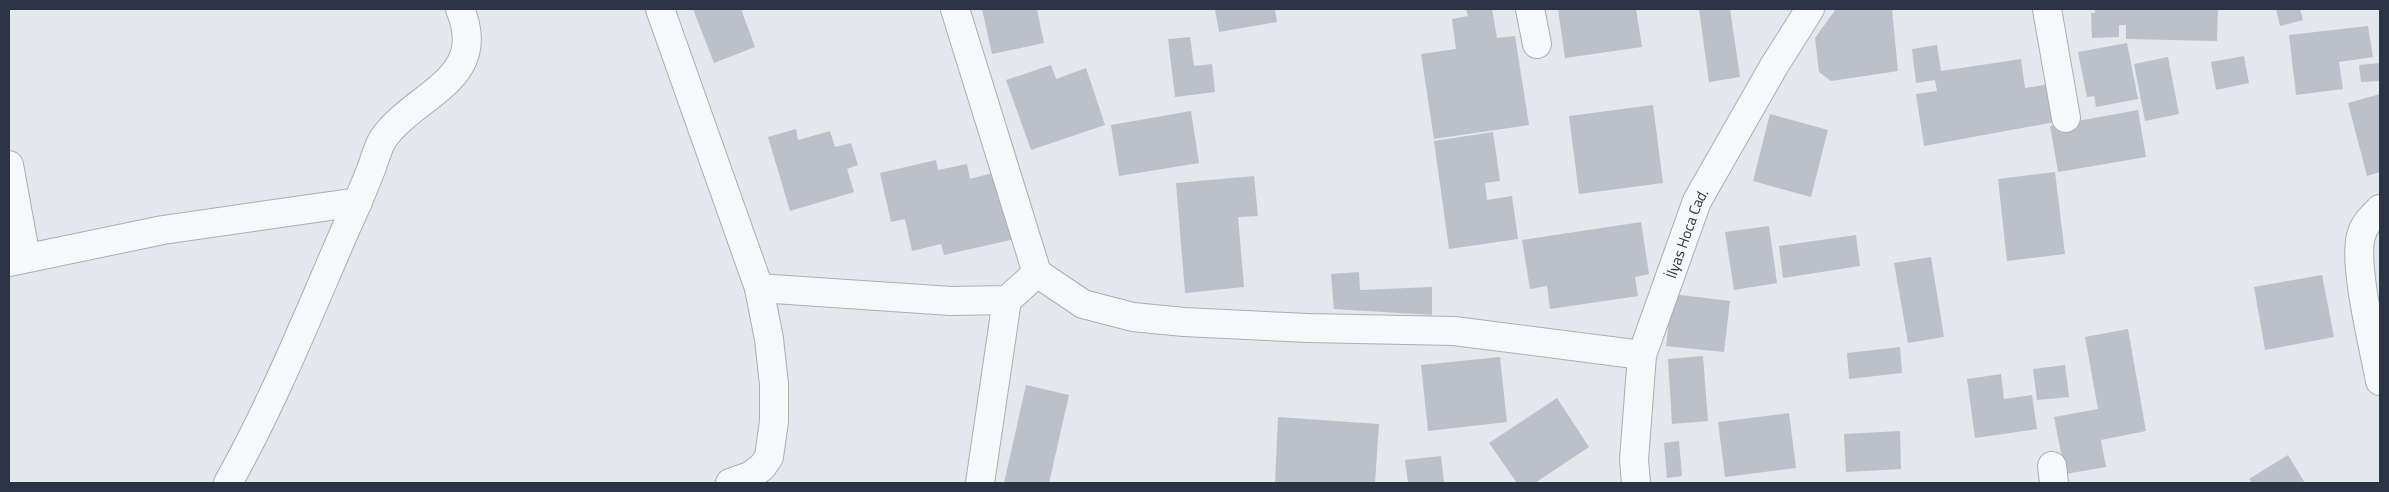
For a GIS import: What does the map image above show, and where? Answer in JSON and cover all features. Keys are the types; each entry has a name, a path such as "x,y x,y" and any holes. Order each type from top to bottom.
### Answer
{"street":[{"path":"228,483 255,434 358,202 382,140 396,125 452,77 465,60 468,36 460,9"},
{"path":"660,9 759,288 769,339 774,384 774,421 769,457 762,467 750,476 730,483"},
{"path":"955,9 1037,273 1083,304 1133,317 1184,322 1299,328 1454,331 1642,355"},
{"path":"1530,9 1537,44"},
{"name":"İlyas Hoca Cad.","path":"1636,483 1634,460 1642,355 1697,202 1774,66 1810,9"},
{"path":"2047,9 2066,118"},
{"path":"9,165 18,260 163,230 358,202"},
{"path":"2380,209 2368,220 2361,235 2359,245 2363,284 2380,381"},
{"path":"980,483 1007,300 1037,273"},
{"path":"759,288 951,301 1007,300"}],"building":[{"path":"693,9 741,9 755,47 714,63"},
{"path":"982,9 1037,9 1044,43 992,54"},
{"path":"1215,9 1275,9 1277,22 1219,32"},
{"path":"1466,9 1492,9 1497,38 1515,36 1529,125 1434,139 1421,54 1456,49 1452,19 1468,16"},
{"path":"1558,9 1636,9 1642,47 1565,58"},
{"path":"1699,9 1730,9 1740,77 1709,82"},
{"path":"1836,9 1892,9 1898,71 1831,81 1819,72 1815,38"},
{"path":"2095,9 2218,9 2217,41 2126,39 2126,25 2119,25 2119,37 2092,38 2091,13 2095,13"},
{"path":"2276,9 2300,9 2303,20 2280,26"},
{"path":"2368,26 2373,57 2339,62 2343,89 2296,95 2289,35"},
{"path":"1190,37 1194,66 1212,64 1215,92 1175,97 1168,39"},
{"path":"2127,43 2138,99 2096,107 2094,96 2087,97 2078,52"},
{"path":"1937,45 1941,71 2021,59 2025,88 2050,84 2055,122 1924,146 1916,94 1937,91 1935,80 1916,83 1912,49"},
{"path":"2244,56 2249,83 2216,90 2211,62"},
{"path":"2168,57 2179,114 2145,121 2134,64"},
{"path":"2380,63 2380,81 2361,82 2359,65"},
{"path":"1051,65 1056,79 1086,68 1105,125 1031,150 1006,80"},
{"path":"2380,94 2380,172 2367,176 2348,103"},
{"path":"1653,105 1663,183 1579,194 1569,116"},
{"path":"2138,110 2146,157 2058,172 2050,126"},
{"path":"1191,111 1199,163 1119,176 1111,125"},
{"path":"1770,114 1828,130 1811,197 1753,181"},
{"path":"796,129 798,140 830,131 835,147 851,143 858,165 847,169 854,192 790,211 768,137"},
{"path":"1493,132 1500,181 1485,183 1487,200 1512,196 1518,239 1449,249 1434,141"},
{"path":"936,160 938,170 967,164 970,179 1000,171 1015,239 944,255 941,244 912,251 905,219 891,222 880,173"},
{"path":"2055,172 2065,254 2007,261 1998,179"},
{"path":"1254,176 1258,216 1238,217 1244,287 1185,293 1176,183"},
{"path":"1641,222 1649,274 1635,277 1638,296 1550,309 1547,286 1530,289 1522,240"},
{"path":"1769,226 1777,283 1734,290 1725,232"},
{"path":"1856,235 1860,266 1783,278 1779,246"},
{"path":"1931,257 1944,337 1908,343 1894,263"},
{"path":"1359,272 1360,290 1432,287 1432,315 1334,309 1331,274"},
{"path":"2322,275 2334,337 2265,350 2254,287"},
{"path":"1672,294 1730,301 1724,352 1666,346"},
{"path":"2128,329 2146,431 2101,440 2106,467 2065,474 2054,417 2098,409 2085,337"},
{"path":"1900,347 1902,373 1849,379 1847,353"},
{"path":"1703,356 1708,421 1672,424 1668,359"},
{"path":"1500,357 1507,422 1428,431 1421,365"},
{"path":"2065,365 2069,397 2037,400 2033,369"},
{"path":"2001,374 2004,399 2032,395 2037,429 1975,438 1967,379"},
{"path":"1026,385 1069,395 1049,483 1004,483"},
{"path":"1557,398 1589,447 1535,483 1517,483 1489,443"},
{"path":"1789,413 1796,468 1725,477 1718,422"},
{"path":"1278,417 1379,424 1375,483 1275,483"},
{"path":"1900,431 1901,469 1846,472 1844,434"},
{"path":"1679,441 1682,476 1667,478 1664,443"},
{"path":"2288,455 2305,483 2252,483 2249,479"},
{"path":"1441,456 1444,483 1408,483 1405,460"}]}
